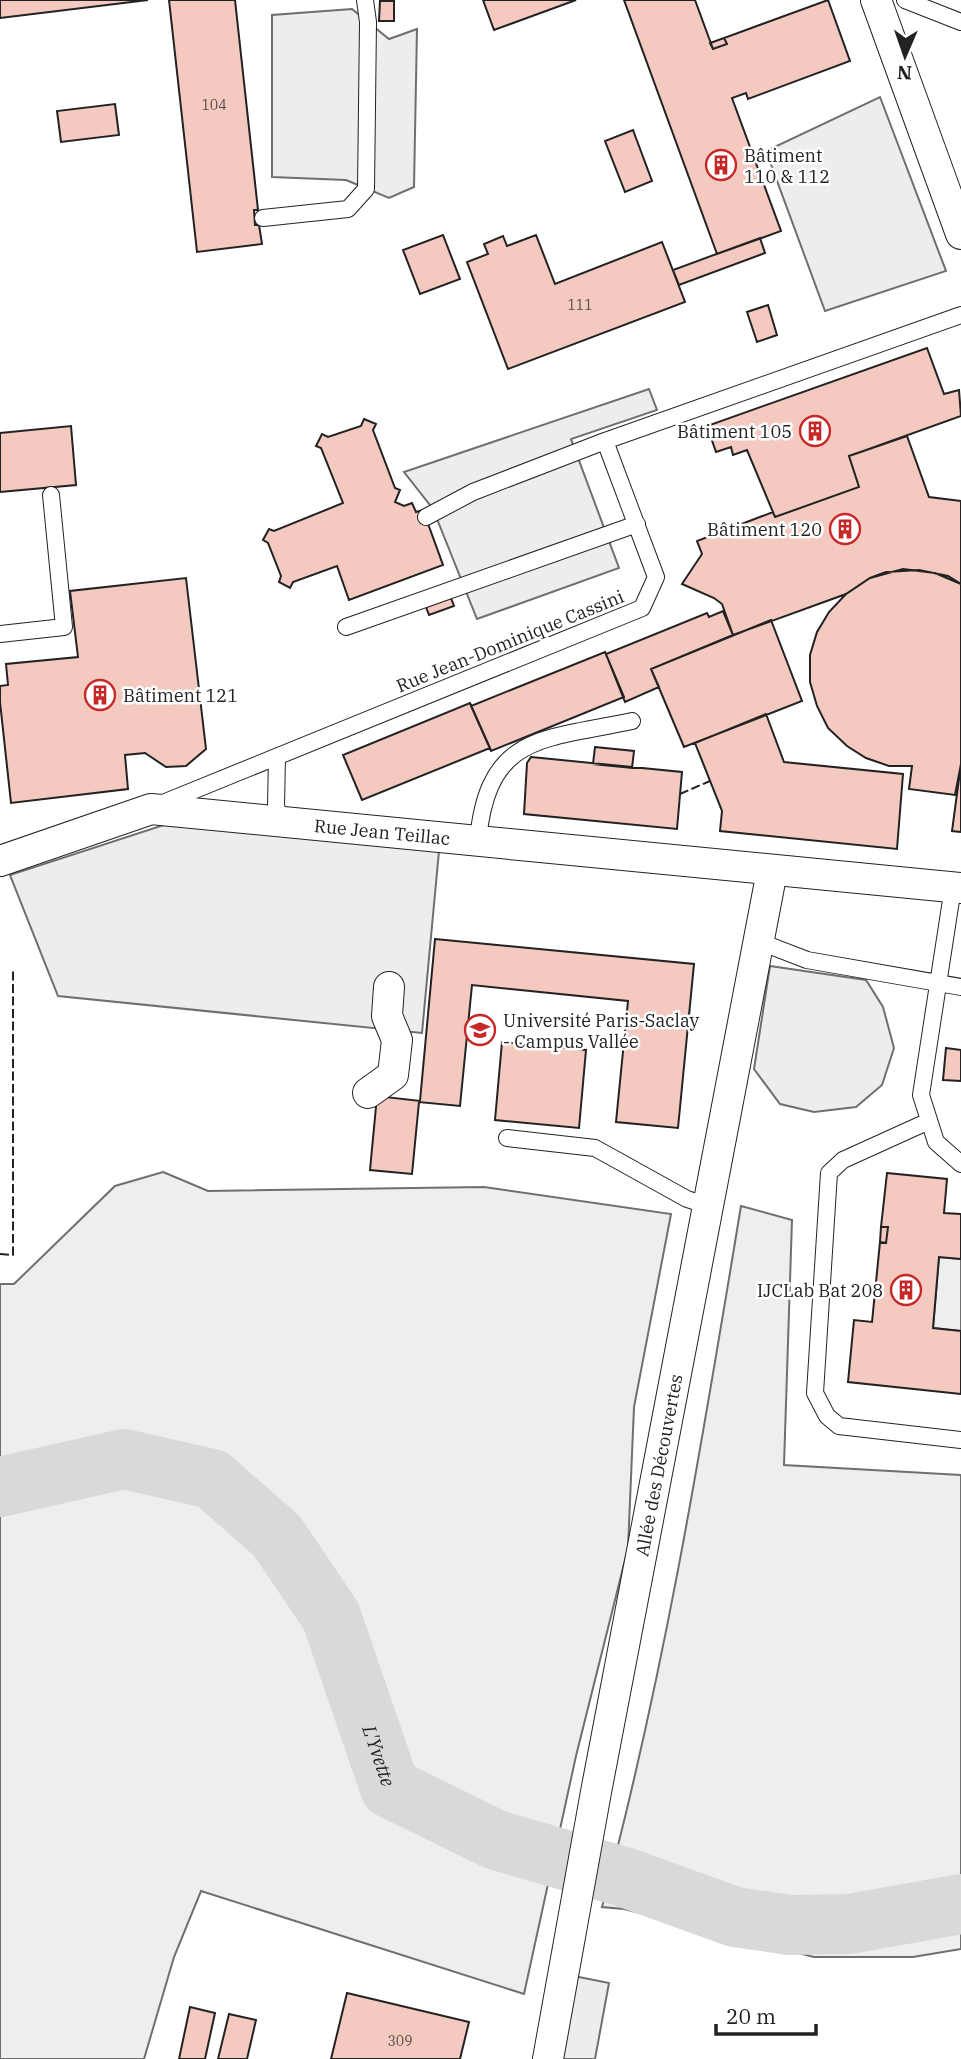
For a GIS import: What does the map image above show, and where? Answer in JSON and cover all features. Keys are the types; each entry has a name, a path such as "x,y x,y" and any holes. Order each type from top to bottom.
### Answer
{"street":[{"path":"876,0 961,234"},
{"name":"Rue Jean Teillac","path":"0,861 151,809 957,888"},
{"name":"Allée des Découvertes","path":"548,2059 772,871"},
{"path":"368,1093 393,1075 397,1040 387,1016 389,987"}],"lane":[{"path":"263,218 348,209 366,189 368,22 365,0"},
{"path":"905,0 961,22"},
{"path":"426,517 473,492 605,441 961,315"},
{"name":"Rue Jean-Dominique Cassini","path":"151,809 642,608 656,577 605,441"},
{"path":"0,634 64,627 51,495"},
{"path":"346,627 636,524"},
{"path":"478,840 480,810 488,789 500,765 515,753 547,739 632,721"},
{"path":"277,757 276,807 283,822"},
{"path":"957,888 921,1095 936,1142 961,1164"},
{"path":"758,941 807,960 961,987"},
{"path":"929,1121 843,1160 829,1173 815,1393 827,1416 839,1426 961,1440"},
{"path":"507,1138 595,1147 687,1199 709,1206"}],"shaded area":[{"path":"352,9 389,39 417,29 414,187 389,198 346,180 272,177 272,15"},
{"path":"880,97 946,271 825,311 766,151"},
{"path":"649,389 657,410 571,439 619,568 477,619 433,509 404,472"},
{"path":"176,821 439,851 422,1033 58,996 10,875"},
{"path":"770,966 866,980 883,1007 894,1048 882,1085 856,1107 814,1112 780,1104 754,1069"},
{"path":"163,1172 208,1191 484,1187 671,1214 634,1407 628,1548 576,1756 524,1994 201,1891 174,1957 144,2059 0,2059 0,1284 14,1284 115,1186"},
{"path":"741,1206 792,1220 784,1465 961,1475 961,1949 913,1957 814,1957 624,1909 602,1907 663,1646"},
{"path":"939,1257 961,1259 961,1331 933,1328"},
{"path":"564,1974 609,1983 595,2059 548,2059"}],"building":[{"path":"0,0 148,0 0,18"},
{"path":"169,0 235,0 258,210 254,210 255,225 259,225 262,244 197,252"},
{"path":"483,0 576,0 494,30"},
{"name":"Bâtiment 110 & 112","path":"624,0 695,0 713,49 727,44 724,38 828,0 850,61 748,99 746,93 732,98 781,231 717,254"},
{"path":"380,1 394,1 394,21 379,21"},
{"path":"724,38 727,44 713,49 710,43"},
{"path":"115,104 119,135 61,142 57,111"},
{"path":"633,130 652,181 625,192 605,141"},
{"path":"443,235 460,279 420,294 403,250"},
{"path":"536,235 555,284 662,242 685,302 508,369 467,262 488,254 484,244 503,236 507,246"},
{"path":"760,238 765,253 679,285 673,270"},
{"path":"768,305 777,335 757,342 747,312"},
{"name":"Bâtiment 105","path":"927,348 944,394 959,390 961,416 849,456 859,487 775,517 747,450 733,455 731,447 716,452 707,426"},
{"path":"364,419 376,424 373,430 395,488 400,490 395,502 404,506 412,503 416,512 423,510 443,565 349,600 337,566 293,582 290,588 279,582 281,576 268,543 263,540 269,529 274,531 343,503 321,448 316,446 322,434 328,437 361,426"},
{"path":"71,426 76,485 0,492 0,433"},
{"name":"Bâtiment 120","path":"907,436 929,497 961,501 961,584 948,576 919,570 886,572 870,578 846,594 733,635 722,604 682,584 702,554 697,541 773,512 775,517 859,487 849,456"},
{"path":"903,569 935,573 961,584 961,764 955,795 909,789 912,766 889,766 866,758 847,746 828,728 817,706 810,682 810,655 817,632 829,612 846,594 870,578"},
{"name":"Bâtiment 121","path":"186,578 206,749 186,766 166,767 145,753 125,755 128,789 11,803 0,702 0,686 8,685 6,664 78,657 70,591"},
{"path":"451,598 454,606 429,615 426,607"},
{"path":"723,611 733,635 651,669 659,687 625,702 606,654 707,613 709,617"},
{"path":"771,620 802,701 684,747 651,669"},
{"path":"605,652 624,697 491,751 471,706"},
{"path":"470,703 490,748 362,800 343,755"},
{"path":"766,714 784,762 903,774 897,849 720,831 722,811 695,743"},
{"path":"595,747 634,751 632,768 593,764"},
{"path":"531,757 682,772 677,829 524,814 527,763"},
{"path":"961,764 961,832 952,831"},
{"path":"435,939 694,964 678,1128 616,1122 628,1001 472,985 460,1106 419,1102 412,1174 370,1170 377,1096 420,1101"},
{"path":"502,1042 586,1050 579,1128 495,1120"},
{"path":"946,1048 961,1050 961,1081 943,1080"},
{"name":"IJCLab Bat 208","path":"887,1173 947,1179 944,1213 961,1214 961,1259 939,1257 933,1328 961,1331 961,1394 848,1382 854,1320 872,1322 880,1242 886,1243 888,1227 881,1227"},
{"path":"881,1227 888,1227 886,1243 880,1242"},
{"path":"347,1993 469,2022 460,2059 331,2059"},
{"path":"190,2007 215,2013 205,2059 179,2059"},
{"path":"229,2014 256,2020 247,2059 218,2059"}],"waterway":[{"name":"L'Yvette","path":"0,1487 124,1459 212,1479 277,1536 331,1616 390,1788 496,1840 624,1877 735,1917 790,1925 849,1924 961,1904"}],"fence":[{"path":"680,794 710,781"},
{"path":"0,1254 13,1255 13,971"}],"place":[{"name":"Bâtiment 110 & 112","path":"721,165"},
{"name":"Bâtiment 105","path":"815,431"},
{"name":"Bâtiment 120","path":"845,529"},
{"name":"Bâtiment 121","path":"100,695"},
{"name":"Université Paris-Saclay - Campus Vallée","path":"480,1030"},
{"name":"IJCLab Bat 208","path":"906,1290"}]}
